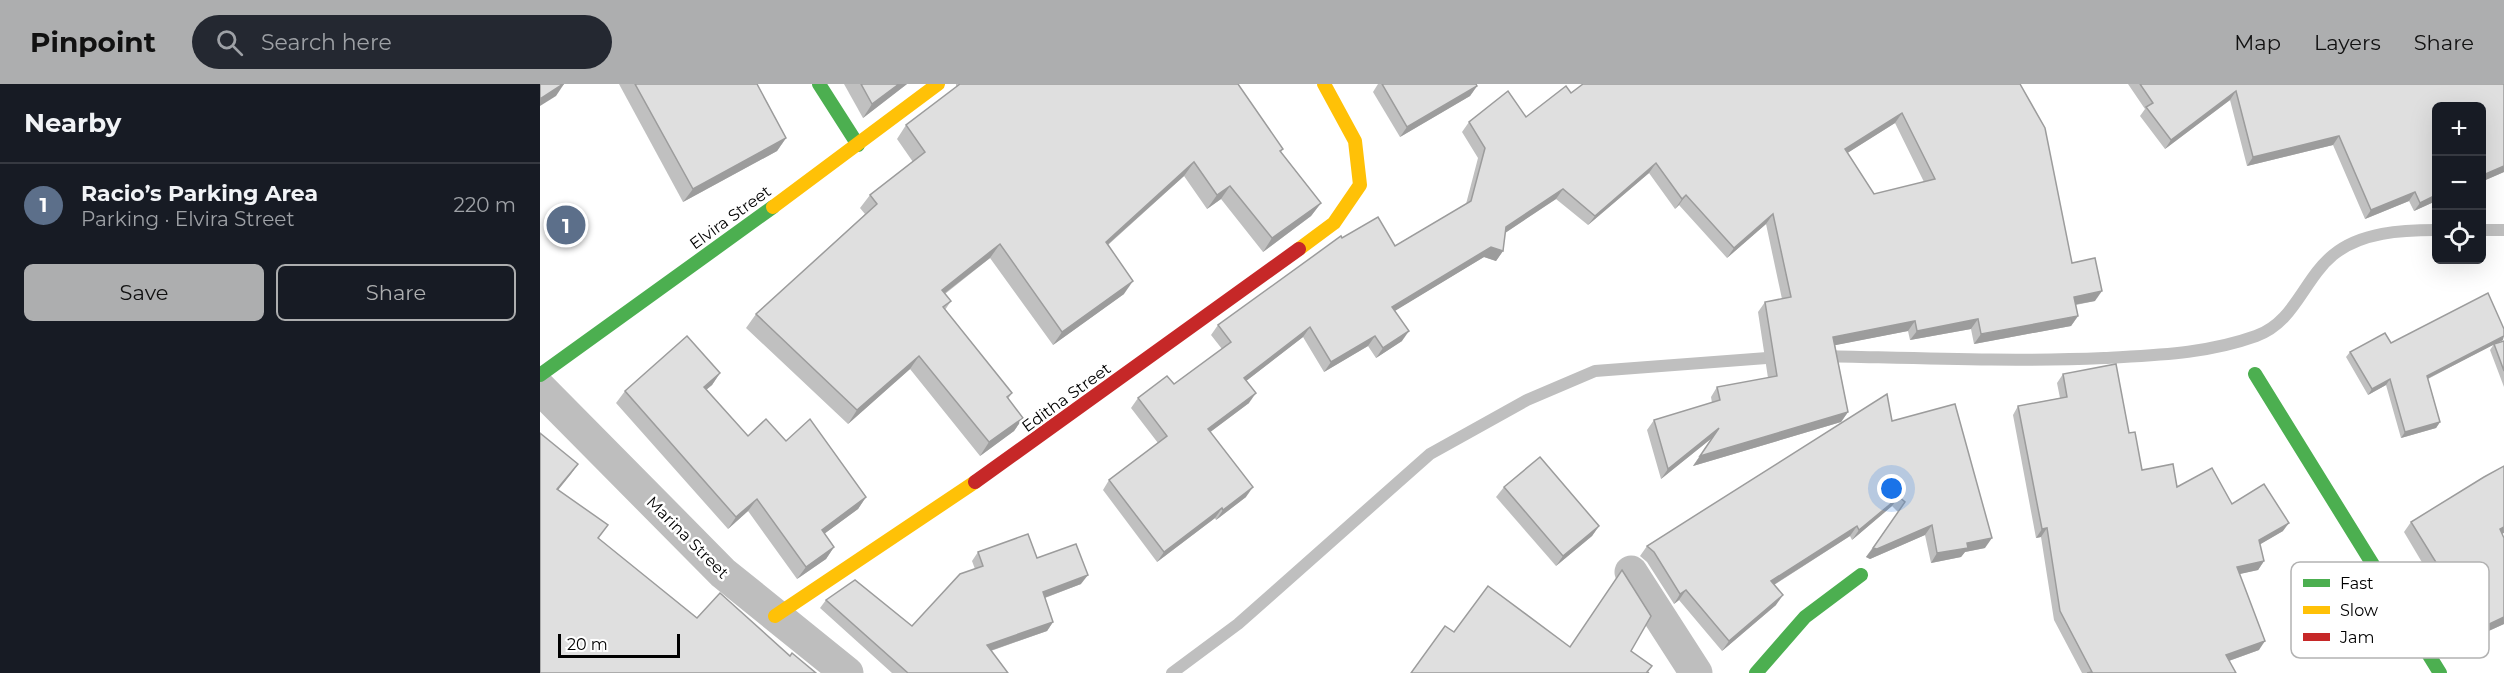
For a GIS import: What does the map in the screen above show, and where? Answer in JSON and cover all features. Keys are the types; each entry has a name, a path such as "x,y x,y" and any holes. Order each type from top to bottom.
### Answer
{"street":[{"path":"819,84 858,145"},
{"name":"Elvira Street","path":"540,375 858,145 938,84"},
{"name":"Editha Street","path":"775,616 988,473 1334,223 1359,185 1355,141 1324,84"},
{"path":"2256,374 2372,562"},
{"name":"Marina Street","path":"540,388 723,573 847,673"},
{"path":"1631,572 1696,673"},
{"path":"1756,673 1805,617 1861,575"},
{"path":"2431,658 2440,673"}],"building":[{"path":"540,84 563,84 540,99"},
{"path":"635,84 757,84 786,138 693,189"},
{"path":"861,84 899,84 872,104"},
{"path":"960,84 1238,84 1283,149 1280,151 1321,203 1272,238 1230,186 1217,195 1194,162 1106,242 1133,281 1062,332 1000,244 942,290 951,301 943,307 1012,393 1007,397 1023,418 989,442 919,356 857,410 756,314 877,204 870,195 925,152 906,125"},
{"path":"1382,84 1476,84 1477,86 1407,127"},
{"path":"1583,84 2020,84 2045,128 2072,263 2095,258 2102,291 2074,297 2078,316 1981,334 1978,319 1917,331 1915,321 1833,337 1848,412 1700,456 1719,428 1668,469 1654,420 1720,400 1717,387 1777,376 1765,302 1791,297 1773,214 1734,248 1686,195 1682,199 1656,163 1595,216 1563,189 1506,227 1503,251 1491,247 1392,307 1409,331 1383,348 1375,336 1331,362 1310,327 1244,378 1256,393 1208,429 1253,487 1164,552 1109,480 1167,436 1138,398 1167,376 1174,384 1231,342 1218,325 1341,236 1342,238 1378,217 1395,246 1471,201 1485,148 1469,122 1508,91 1526,117 1566,86 1571,93","holes":["1902,113 1935,179 1874,194 1845,149"]},
{"path":"2140,84 2504,84 2504,166 2486,174 2486,102 2432,102 2432,197 2420,203 2415,192 2371,210 2339,136 2253,157 2236,91 2171,140 2146,107 2153,103"},
{"path":"2488,293 2504,329 2504,336 2427,376 2440,422 2405,432 2390,379 2372,389 2350,352 2385,333 2391,343"},
{"path":"687,336 720,373 704,387 748,436 766,419 786,441 810,419 866,497 822,530 834,547 806,567 757,499 736,517 625,391"},
{"path":"2504,341 2504,371 2494,344"},
{"path":"2116,364 2129,433 2135,432 2142,470 2173,464 2177,487 2212,468 2232,504 2264,484 2289,523 2259,540 2264,561 2237,567 2265,641 2226,655 2236,673 2087,673 2092,672 2060,611 2047,528 2042,529 2018,406 2067,397 2063,374"},
{"path":"1887,394 1892,421 1955,404 1992,538 1967,543 1968,548 1937,553 1932,525 1877,549 1873,548 1905,502 1899,497 1859,530 1857,526 1771,581 1783,595 1729,641 1686,590 1680,594 1654,552 1647,546"},
{"path":"540,433 578,464 557,489 608,525 598,538 697,618 720,593 790,656 792,653 816,673 540,673"},
{"path":"1540,457 1599,526 1563,556 1504,487"},
{"path":"2504,466 2504,527 2500,529 2504,538 2504,617 2489,624 2489,562 2436,562 2411,522"},
{"path":"1028,534 1037,558 1076,544 1088,575 1043,592 1053,622 987,645 1008,673 908,673 826,600 855,580 912,626 960,574 983,566 978,552"},
{"path":"1622,570 1651,616 1631,651 1652,666 1647,672 1649,673 1411,673 1445,626 1454,632 1488,586 1570,647"}],"waterway":[{"path":"1822,356 2034,360 2162,354 2218,347 2269,330 2290,311 2323,265 2344,247 2382,234 2432,230"},
{"path":"2486,230 2504,230"},
{"path":"1172,673 1238,624 1430,454 1527,400 1595,371 1781,357"}],"traffic: fast":[{"path":"819,84 858,145"},
{"path":"540,375 773,207"},
{"path":"2255,374 2371,562"},
{"path":"1756,673 1805,617 1861,575"},
{"path":"2431,658 2440,673"}],"traffic: slow":[{"path":"773,207 938,84"},
{"path":"1299,249 1334,223 1360,185 1355,141 1324,84"},
{"path":"775,616 975,482"}],"traffic: jam":[{"path":"975,482 1299,249"}],"place":[{"name":"Racio’s Parking Area","path":"566,225"}]}
